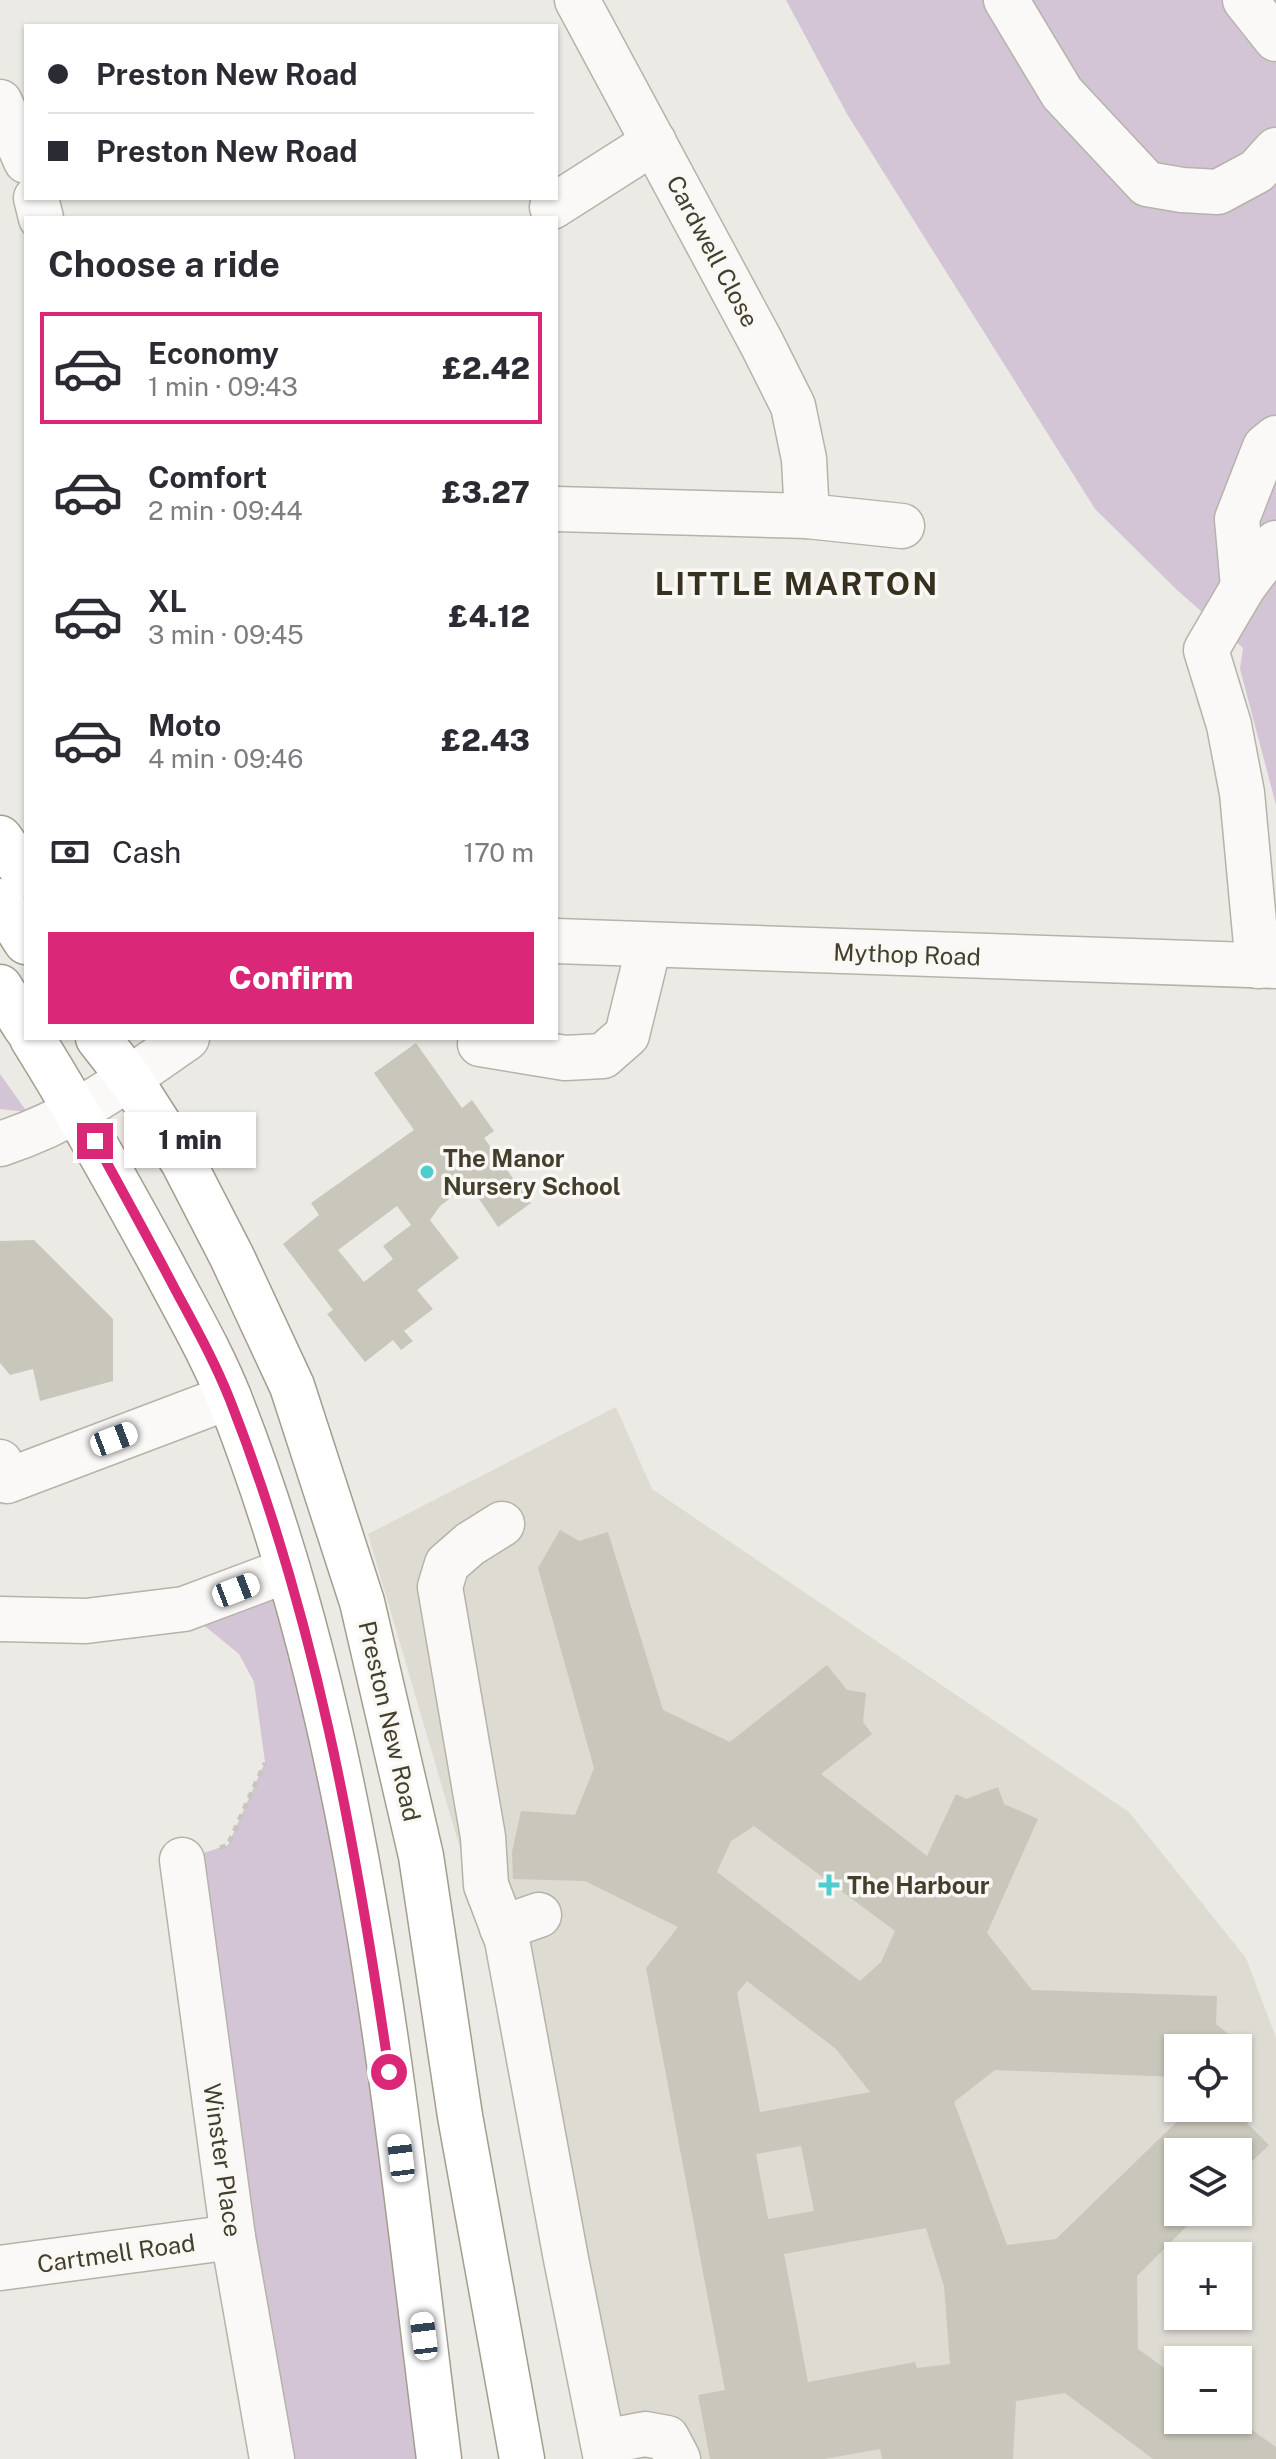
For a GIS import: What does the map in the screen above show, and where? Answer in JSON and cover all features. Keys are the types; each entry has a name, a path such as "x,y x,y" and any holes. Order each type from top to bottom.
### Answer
{"highway":[{"path":"0,838 24,872"},
{"path":"0,901 24,939"},
{"path":"0,987 24,1025"},
{"path":"33,1040 78,1112 195,1325 229,1397 288,1570 315,1665 365,1908 439,2459"},
{"name":"Preston New Road","path":"100,1040 130,1079 183,1162 232,1257 292,1386 362,1602 421,1856 460,2116 522,2459"}],"street":[{"name":"Cardwell Close","path":"577,0 793,406 804,459 807,516"},
{"path":"1006,0 1062,93 1147,184 1218,192 1257,171 1276,150"},
{"path":"1245,0 1276,39"},
{"path":"0,102 24,156"},
{"path":"552,207 654,142"},
{"path":"0,184 24,171"},
{"path":"1243,587 1237,519 1265,447 1276,438"},
{"path":"558,509 807,516 902,526"},
{"path":"1243,587 1276,543"},
{"name":"Mythop Road","path":"558,941 1267,966 1229,725 1206,650 1243,587"},
{"path":"480,1044 565,1058 603,1056 627,1035 649,945"},
{"path":"0,1144 31,1134 78,1112 184,1040"},
{"path":"0,1462 7,1481 229,1397"},
{"path":"502,1524 470,1544 447,1564 436,1564 483,1837 486,1885 520,1922 518,1995 604,2450 645,2434 667,2438 678,2459"},
{"path":"0,1619 86,1621 184,1609 288,1570"},
{"name":"Winster Place","path":"182,1860 233,2237 272,2459"},
{"name":"Cartmell Road","path":"0,2268 233,2237"}],"path":[{"path":"182,1860 228,1845 265,1763"}],"shaded area":[{"path":"786,0 1276,0 1276,805 1240,669 1243,648 1177,590 1095,509 847,114"},
{"path":"0,1074 27,1112 0,1109"},
{"name":"The Harbour","path":"616,1407 652,1489 1129,1812 1246,1958 1276,2038 1276,2459 595,2459 508,2012 368,1534"},
{"path":"288,1570 439,2459 272,2459 182,1860 228,1845 265,1762 254,1682 239,1654 184,1609"}],"building":[{"path":"416,1043 462,1108 472,1100 494,1131 484,1138 531,1203 498,1227 469,1184 440,1206 430,1220 459,1258 417,1290 433,1309 404,1331 413,1341 401,1350 393,1340 365,1362 327,1314 333,1310 283,1244 319,1215 311,1203 414,1130 374,1073","holes":["397,1206 411,1225 383,1246 393,1259 364,1282 338,1250"]},
{"path":"34,1240 113,1319 113,1381 40,1401 33,1369 10,1375 0,1363 0,1241"},
{"path":"560,1530 579,1541 608,1532 663,1710 730,1742 827,1665 847,1690 866,1693 863,1722 872,1734 821,1774 927,1856 956,1794 966,1799 998,1787 1004,1804 1038,1819 987,1933 1032,1990 1217,1996 1216,2024 1228,2034 1164,2034 1164,2076 995,2070 954,2102 1007,2245 1056,2239 1177,2122 1247,2122 1269,2145 1252,2161 1252,2138 1164,2138 1164,2226 1187,2226 1171,2242 1164,2242 1164,2249 1137,2276 1138,2349 1164,2368 1164,2434 1252,2434 1252,2430 1276,2447 1276,2459 1153,2459 1065,2393 1016,2401 1013,2459 882,2459 880,2449 824,2459 710,2459 698,2395 725,2390 646,1968 678,1927 585,1881 513,1879 512,1852 521,1811 575,1815 594,1768 538,1568","holes":["754,1826 895,1931 881,1962 860,1981 717,1872 731,1841","747,1981 836,2049 870,2092 760,2112 737,1993","801,2146 814,2211 768,2219 756,2154","926,2228 944,2286 950,2364 917,2368 915,2362 808,2382 784,2254"]}],"place":[{"name":"The Manor Nursery School","path":"427,1172"},
{"name":"The Harbour","path":"829,1885"}],"district":[{"name":"LITTLE MARTON","path":"797,583"}],"route":[{"path":"95,1141 195,1325 229,1397 288,1570 315,1665 337,1762 365,1908 389,2072"}]}
